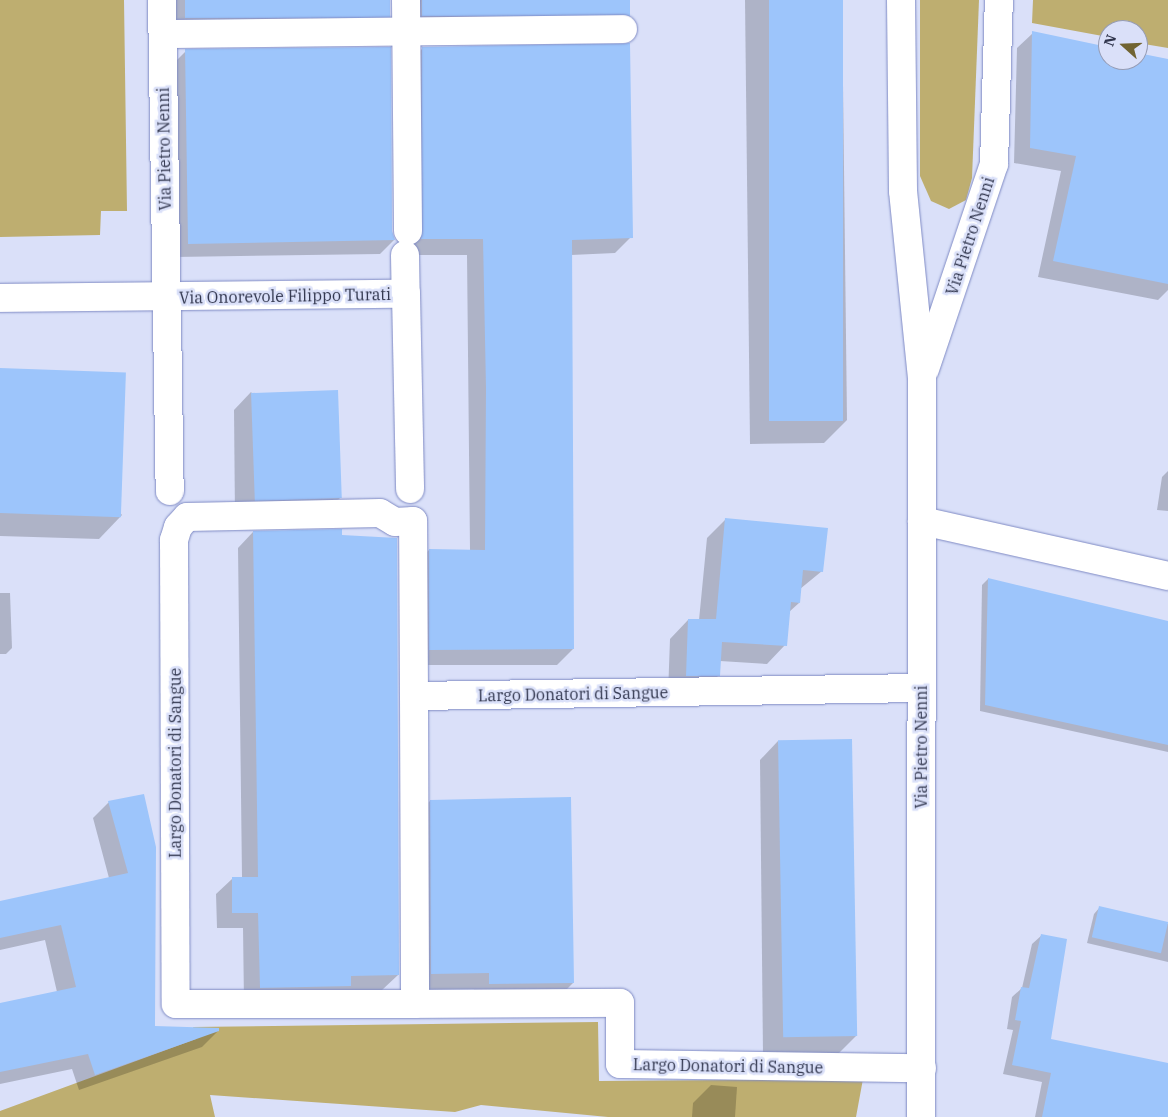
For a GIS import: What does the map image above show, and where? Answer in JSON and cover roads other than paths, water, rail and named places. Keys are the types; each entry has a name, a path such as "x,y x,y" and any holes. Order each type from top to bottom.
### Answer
{"street":[{"name":"Via Pietro Nenni","path":"162,0 170,490"},
{"path":"406,0 406,294"},
{"name":"Via Pietro Nenni","path":"901,0 903,191 922,378 920,688 922,1117"},
{"name":"Via Pietro Nenni","path":"922,378 994,164 999,0"},
{"path":"163,34 622,29"},
{"name":"Via Onorevole Filippo Turati","path":"0,298 166,298 406,294 410,490"},
{"name":"Largo Donatori di Sangue","path":"920,688 414,696 413,521 395,522 380,512 187,517 178,527 174,540 176,1004 620,1003 620,1064 922,1068"},
{"path":"922,521 1168,576"},
{"path":"414,696 415,1004"}]}
